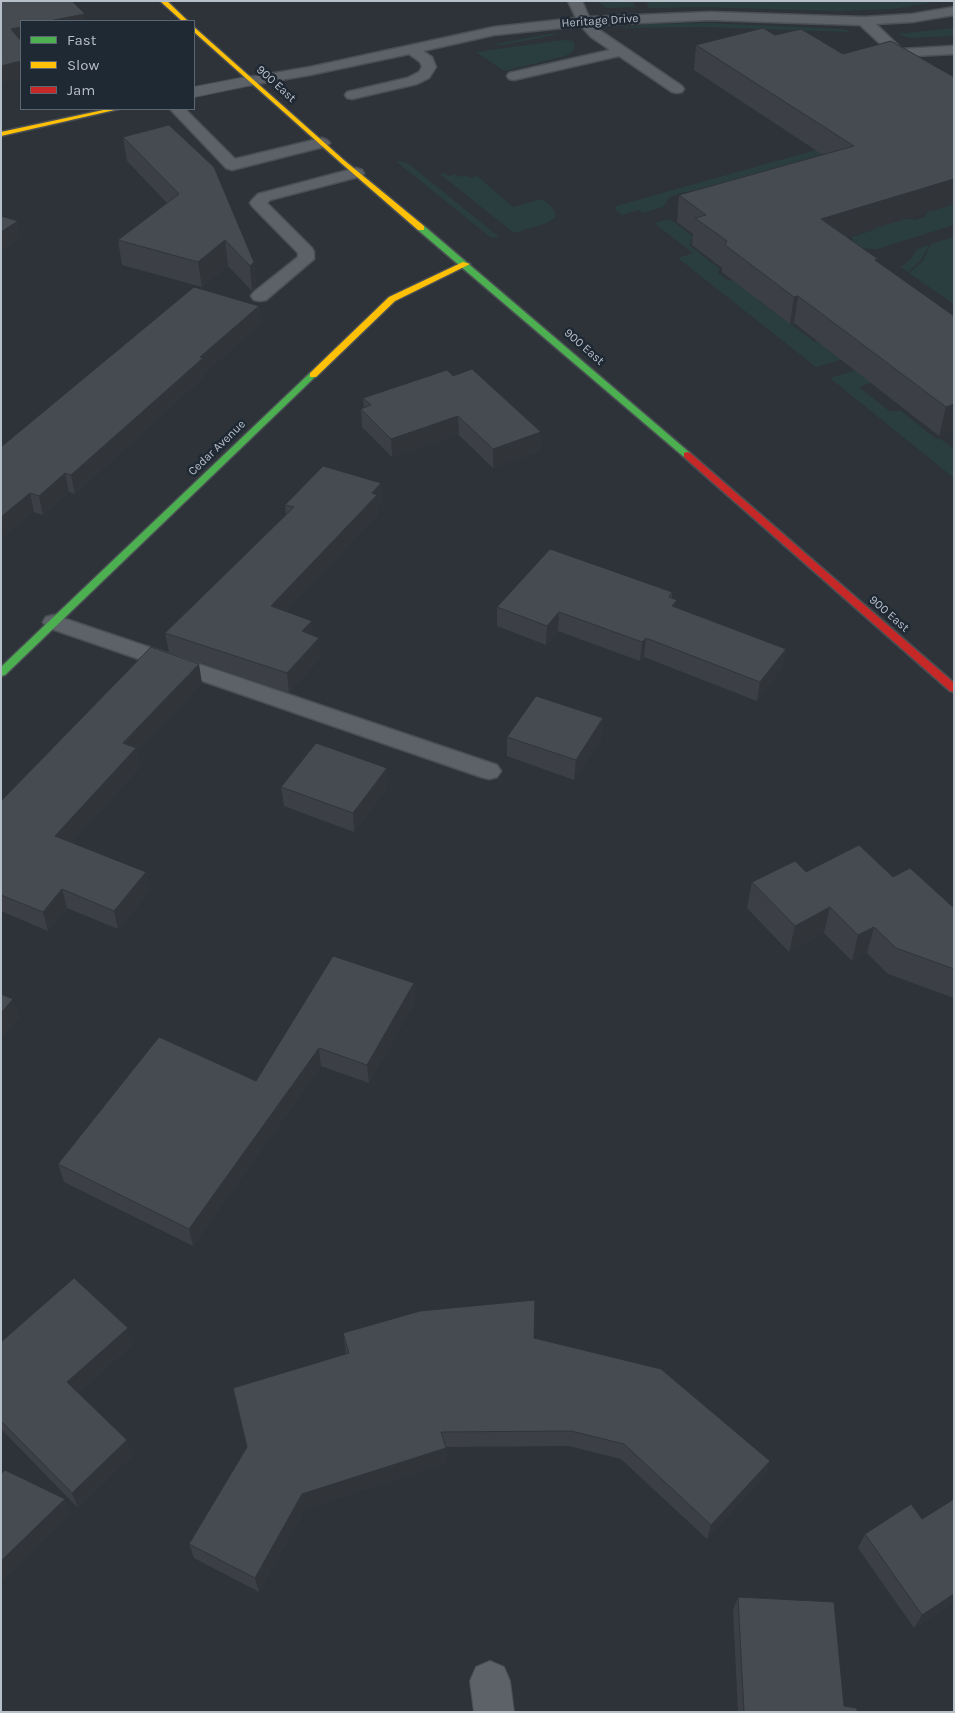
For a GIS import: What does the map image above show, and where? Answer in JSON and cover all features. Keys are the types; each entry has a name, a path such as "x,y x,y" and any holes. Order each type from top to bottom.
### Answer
{"main road":[{"path":"163,1 184,20"},
{"name":"900 East","path":"195,30 356,173 466,264 638,412 954,689"},
{"path":"1,134 111,110"},
{"name":"Cedar Avenue","path":"1,673 392,299 466,264"}],"street":[{"path":"195,92 251,81"}],"lane":[{"path":"575,1 584,21 596,34 677,89"},
{"name":"Heritage Drive","path":"251,81 310,71 494,31 584,21 710,16 864,21 912,18 954,11"},
{"path":"864,21 899,54 954,50"},
{"path":"352,95 412,81 424,75 428,67 427,60 412,49"},
{"path":"514,76 622,51"},
{"path":"178,110 232,165 322,143"},
{"path":"260,296 306,259 306,252 258,203 264,197 356,173"},
{"path":"54,622 489,771"}],"green space":[{"path":"597,1 632,1 635,7 607,8"},
{"path":"646,1 766,1 774,6 768,1 940,1 893,9 838,11 703,7 649,8"},
{"path":"705,23 843,29 851,32 705,27 617,28 650,24"},
{"path":"954,28 954,36 910,38 898,34"},
{"path":"549,34 560,34 502,45 491,45"},
{"path":"564,40 573,41 575,46 572,52 565,56 504,71 476,52"},
{"path":"866,136 884,145 707,189 681,193 670,197 663,207 642,213 639,210 622,215 615,209 616,206"},
{"path":"397,162 409,164 499,237 490,237"},
{"path":"445,173 449,176 455,174 459,177 466,175 470,178 477,176 513,207 542,199 552,207 555,212 555,218 547,223 514,233 440,174"},
{"path":"954,204 954,225 877,249 859,248 852,242 853,239 851,237 874,230 872,229 906,218 915,220 925,217 927,212"},
{"path":"670,219 695,238 689,240 692,243 689,245 720,269 718,273 727,280 738,281 762,300 759,301 815,342 825,339 844,359 816,367 678,258 693,253 654,223"},
{"path":"954,237 954,304 909,273 923,261 931,244"},
{"path":"929,245 921,260 908,272 901,267 911,259 917,249"},
{"path":"860,369 879,380 859,387 889,411 901,411 936,439 939,438 954,449 954,478 830,378"}],"building":[{"path":"1,1 72,1 85,14 54,20 20,20 20,27 11,29 20,40 20,61 1,66"},
{"path":"763,28 775,35 801,29 843,54 891,41 954,77 954,179 821,219 954,316 954,404 946,407 798,296 794,297 725,245 727,241 695,218 706,215 679,195 854,146 696,45"},
{"path":"169,125 214,167 254,262 250,266 225,240 198,262 118,240 179,194 123,137"},
{"path":"1,216 18,221 1,232"},
{"path":"194,287 259,306 200,357 203,358 71,475 65,473 39,496 30,493 1,517 1,447"},
{"path":"472,369 541,432 493,449 458,416 391,439 361,409 371,405 363,398 447,370 453,376"},
{"path":"323,466 381,483 372,493 377,495 271,606 312,621 302,631 319,638 287,673 165,633 294,507 285,505"},
{"path":"550,549 672,592 669,597 677,600 672,606 786,649 760,682 646,638 642,642 559,612 547,626 497,607"},
{"path":"151,647 199,664 123,743 136,748 55,836 146,872 114,911 62,889 43,912 1,895 1,801"},
{"path":"536,696 603,718 576,760 507,737"},
{"path":"316,743 387,768 353,813 281,787"},
{"path":"859,845 893,877 910,868 954,908 954,969 896,948 874,927 858,935 830,907 795,926 752,882 795,861 806,872"},
{"path":"333,956 414,983 367,1065 319,1048 189,1229 58,1164 159,1037 256,1081"},
{"path":"1,994 13,999 1,1013"},
{"path":"74,1278 128,1328 67,1382 127,1440 72,1493 1,1421 1,1342"},
{"path":"535,1300 534,1338 661,1369 770,1461 711,1525 624,1444 571,1431 441,1432 446,1448 302,1494 255,1578 189,1544 247,1447 233,1388 349,1353 343,1333 420,1311"},
{"path":"5,1470 65,1499 1,1561 1,1474"},
{"path":"954,1499 954,1594 922,1615 865,1534 911,1504 922,1519"},
{"path":"738,1597 834,1602 844,1706 857,1708 857,1712 744,1712"}],"traffic: fast":[{"path":"421,228 687,455"},
{"path":"1,673 313,375"}],"traffic: slow":[{"path":"163,1 184,20"},
{"path":"195,30 343,162 421,228"},
{"path":"1,134 111,110"},
{"path":"313,375 392,299 466,264"}],"traffic: jam":[{"path":"687,455 954,689"}]}
